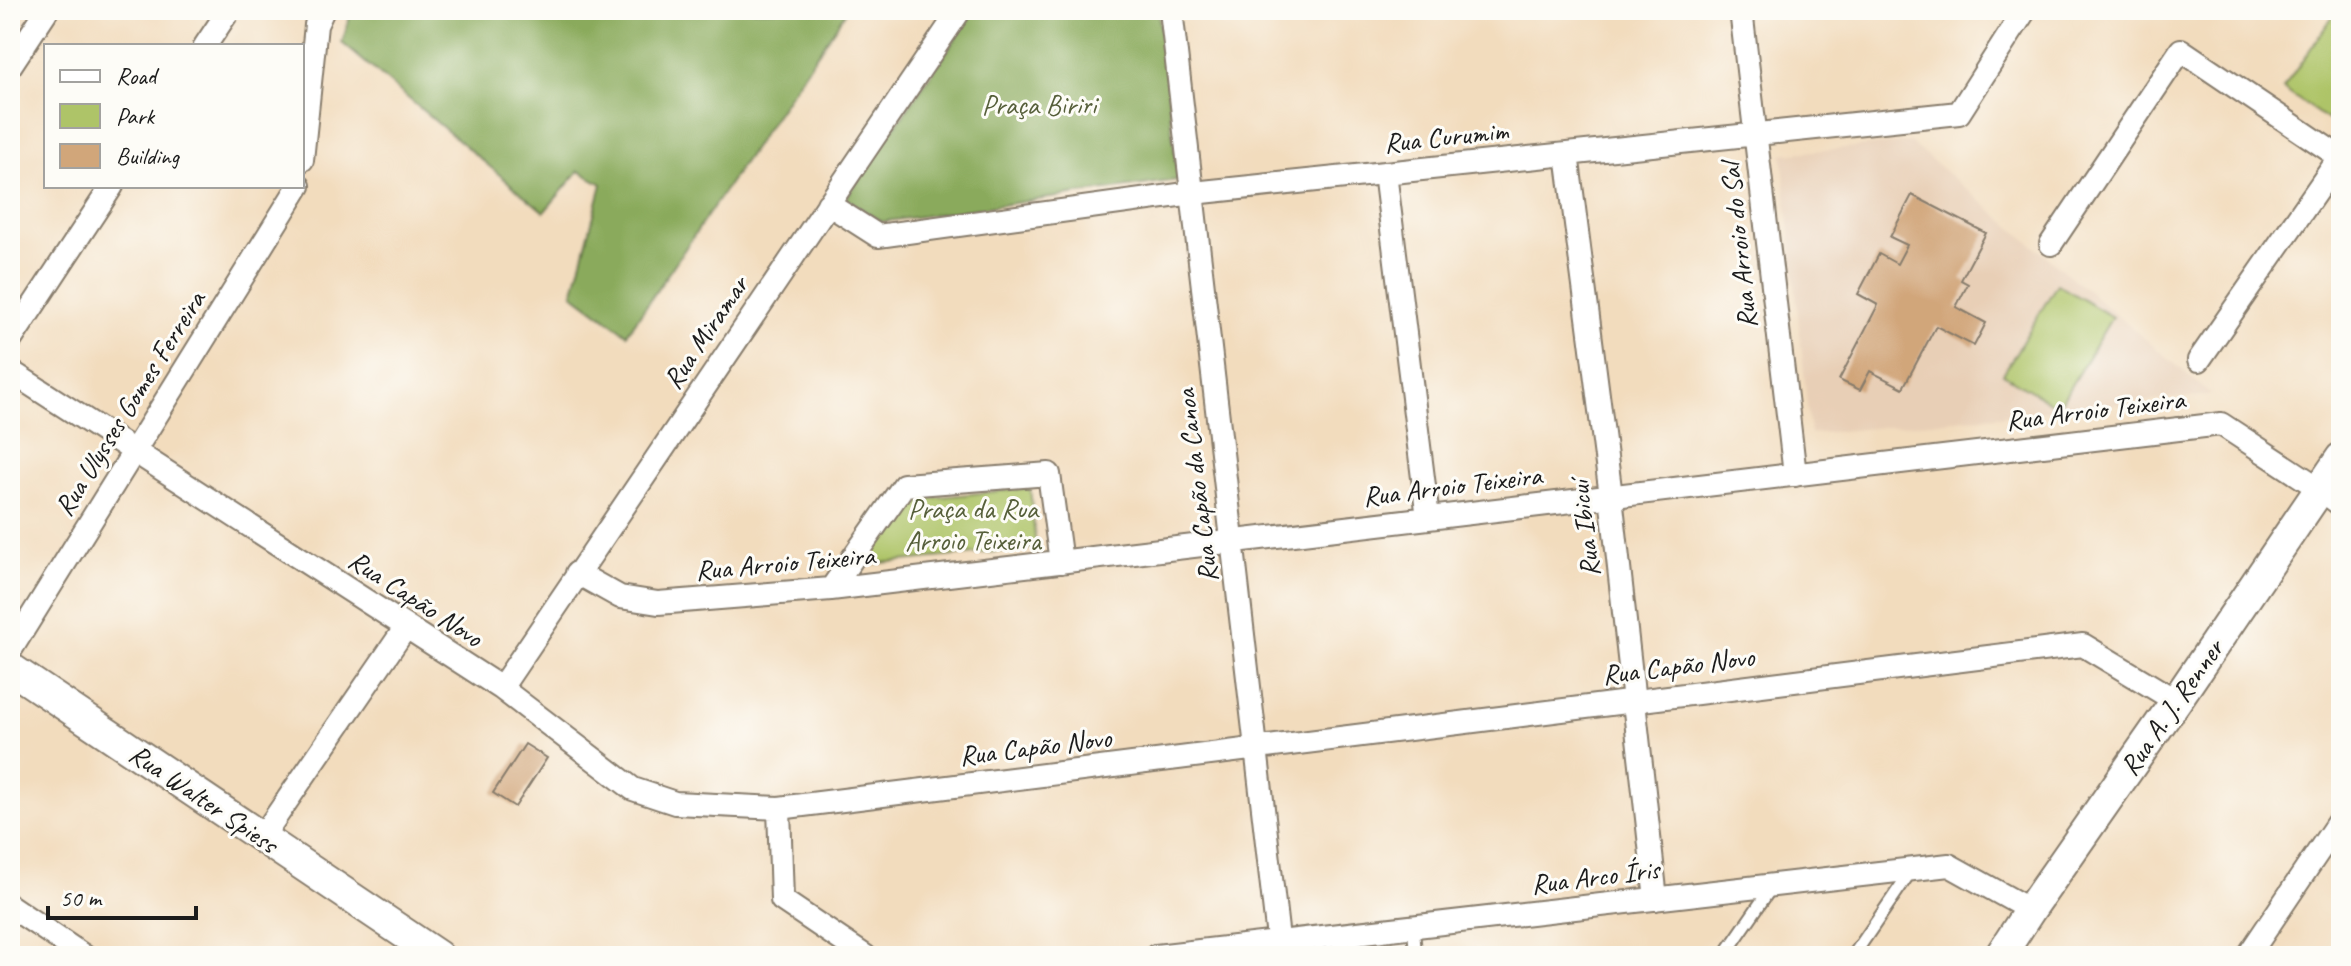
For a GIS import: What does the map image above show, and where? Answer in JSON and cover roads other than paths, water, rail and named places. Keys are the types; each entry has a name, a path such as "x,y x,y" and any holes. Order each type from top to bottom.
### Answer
{"street":[{"path":"10,66 47,10"},
{"path":"206,44 229,10"},
{"path":"304,141 316,25 323,10"},
{"name":"Rua Miramar","path":"501,688 960,10"},
{"name":"Rua Capão da Canoa","path":"1171,10 1280,949"},
{"name":"Rua Arroio do Sal","path":"1741,10 1795,475"},
{"name":"Rua Curumim","path":"828,204 878,236 1193,193 1959,113 2025,10"},
{"path":"2051,244 2181,50 2340,158 2199,360"},
{"name":"Rua Ibicuí","path":"1567,154 1611,496 1656,899"},
{"path":"1385,173 1428,518"},
{"path":"10,341 111,188"},
{"name":"Rua Ulysses Gomes Ferreira","path":"10,651 298,188"},
{"name":"Rua Capão Novo","path":"10,371 501,688 633,789 675,803 779,808 2083,645 2176,701"},
{"name":"Rua Arroio Teixeira","path":"577,573 620,597 658,603 831,589 2221,424 2331,497"},
{"name":"Rua A. J. Renner","path":"2000,956 2176,701 2331,497 2341,458"},
{"path":"831,589 904,485 1049,474 1061,562"},
{"path":"262,837 406,627"},
{"name":"Rua Walter Spiess","path":"10,668 438,956"},
{"path":"779,808 782,900 865,956"},
{"path":"2248,956 2341,818"},
{"name":"Rua Arco Íris","path":"1156,956 1280,949 1413,927 1949,865 2030,910"},
{"path":"10,906 84,956"}],"lane":[{"path":"1853,956 1912,869"},
{"path":"1724,956 1773,885"},
{"path":"1413,927 1416,956"}],"park label":[{"name":"Praça Biriri","path":"1039,104"},
{"name":"Praça da Rua Arroio Teixeira","path":"973,524"}]}
